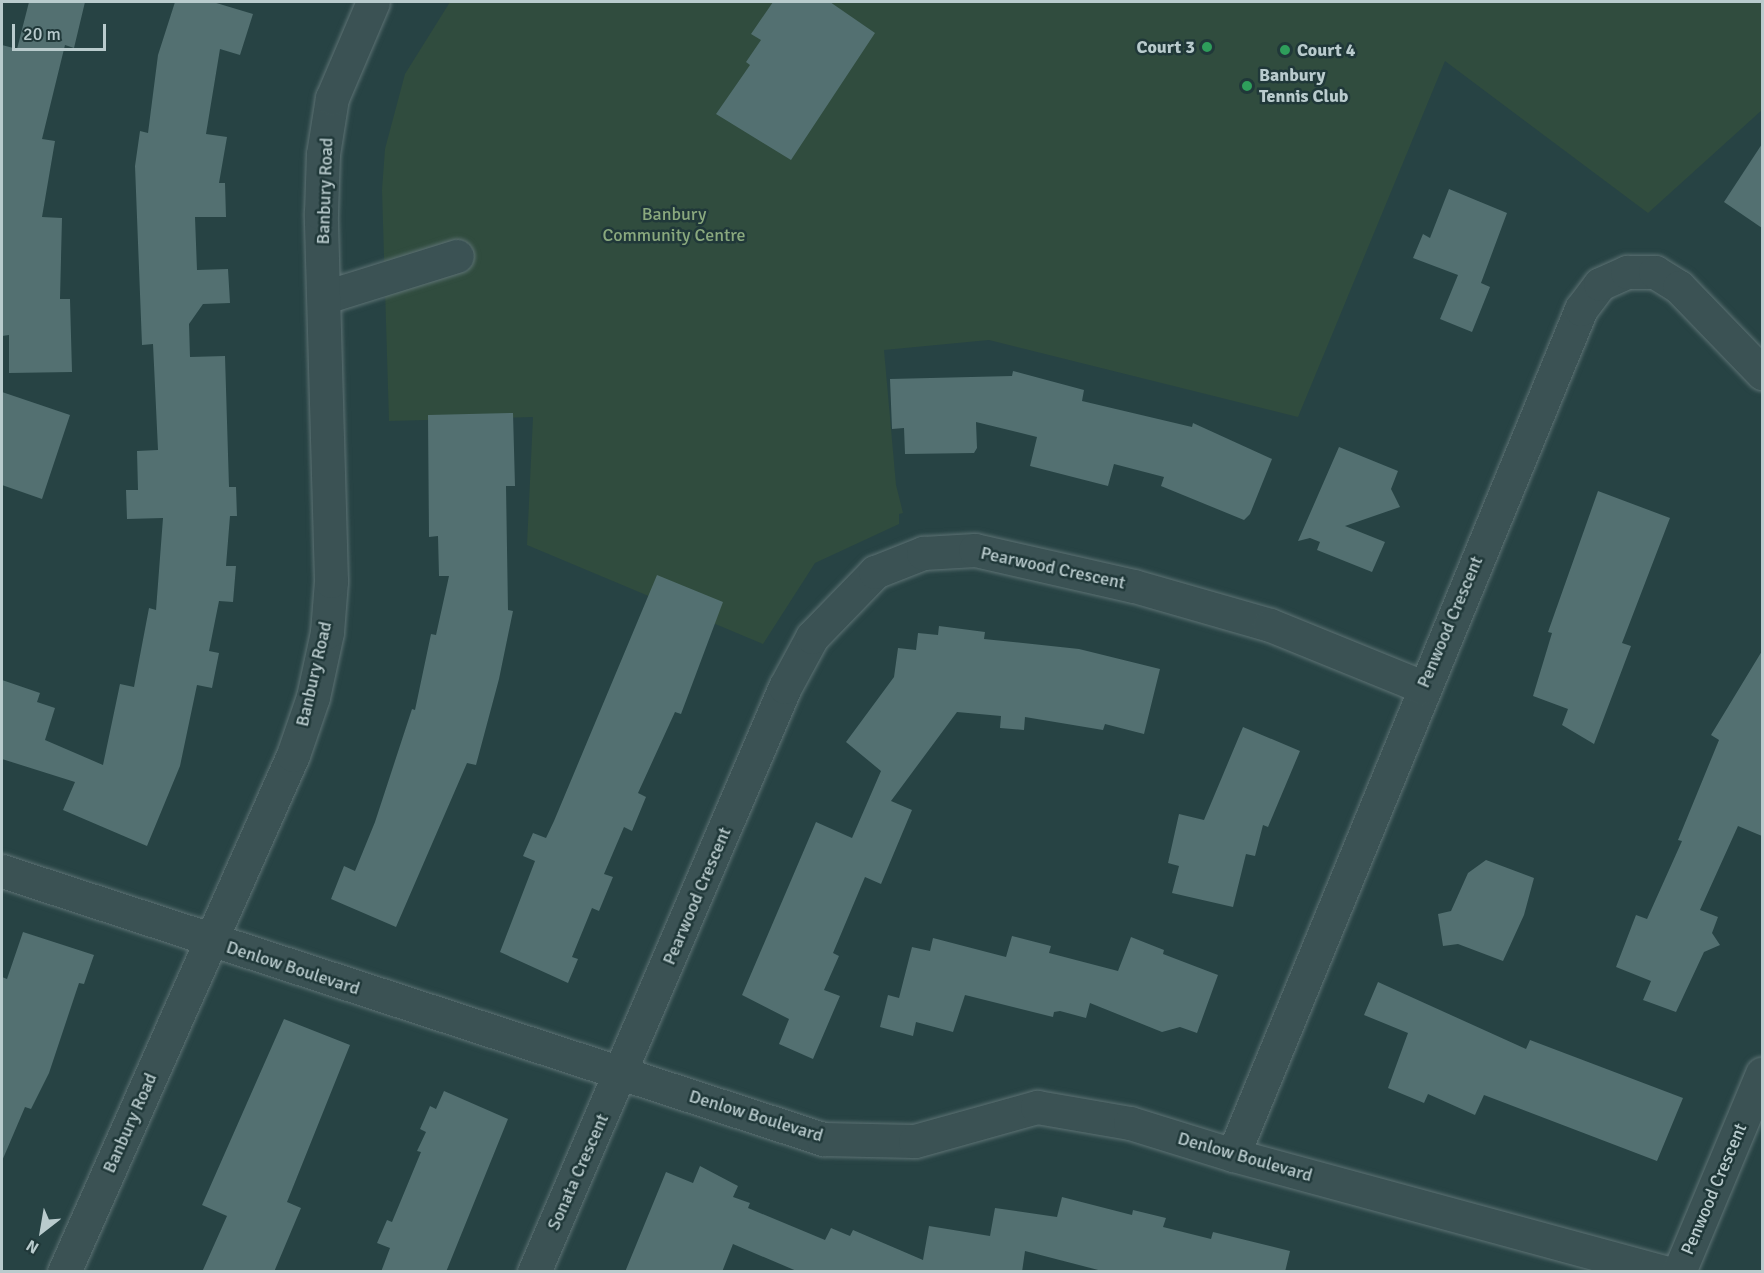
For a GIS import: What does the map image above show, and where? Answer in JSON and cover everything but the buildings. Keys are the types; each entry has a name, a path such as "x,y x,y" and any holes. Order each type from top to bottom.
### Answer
{"street":[{"name":"Banbury Road","path":"64,1272 293,755 313,697 327,632 332,537 321,201 323,154 332,98 373,2"},
{"path":"325,297 456,256"},
{"name":"Penwood Crescent","path":"1233,1155 1423,687 1581,309 1600,284 1627,273 1655,272 1679,287 1762,373"},
{"name":"Pearwood Crescent","path":"622,1072 785,687 812,637 875,572 923,553 975,550 1134,586 1270,625 1423,687"},
{"name":"Denlow Boulevard","path":"2,871 211,942 622,1072 823,1139 915,1141 1037,1107 1130,1123 1233,1155 1663,1272"},
{"name":"Sonata Crescent","path":"534,1272 622,1072"},
{"name":"Penwood Crescent","path":"1679,1272 1762,1074"}],"green space":[{"name":"Banbury Community Centre","path":"450,2 1762,2 1762,110 1648,213 1445,61 1298,417 989,340 884,350 896,485 903,513 899,514 899,524 815,563 763,644 527,545 533,417 389,421 382,190 385,149 405,74"}],"place":[{"name":"Court 3","path":"1207,47"},
{"name":"Court 4","path":"1285,50"},
{"name":"Banbury Tennis Club","path":"1247,86"}]}
